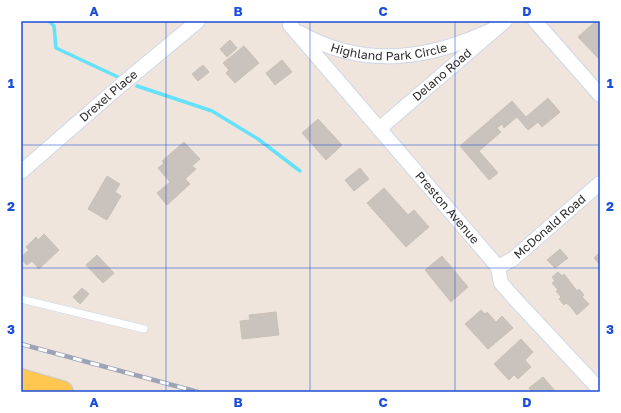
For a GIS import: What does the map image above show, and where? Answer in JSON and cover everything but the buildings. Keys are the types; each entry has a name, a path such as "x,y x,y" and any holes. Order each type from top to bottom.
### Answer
{"main road":[{"path":"21,380 62,392"}],"street":[{"name":"Drexel Place","path":"21,172 121,85 198,21"},
{"path":"535,21 600,96"},
{"name":"Highland Park Circle","path":"288,23 300,32 324,44 357,54 386,57 417,54 449,47 474,39 501,25"},
{"name":"Preston Avenue","path":"288,23 498,267 501,283 600,390"},
{"name":"Delano Road","path":"379,129 501,25"},
{"name":"McDonald Road","path":"498,267 513,259 600,183"}],"lane":[{"path":"21,299 144,329"}],"waterway":[{"path":"49,21 54,26 56,48 120,78"},
{"path":"137,86 212,111 258,139 300,171"}],"railway":[{"path":"21,344 198,392"}]}
